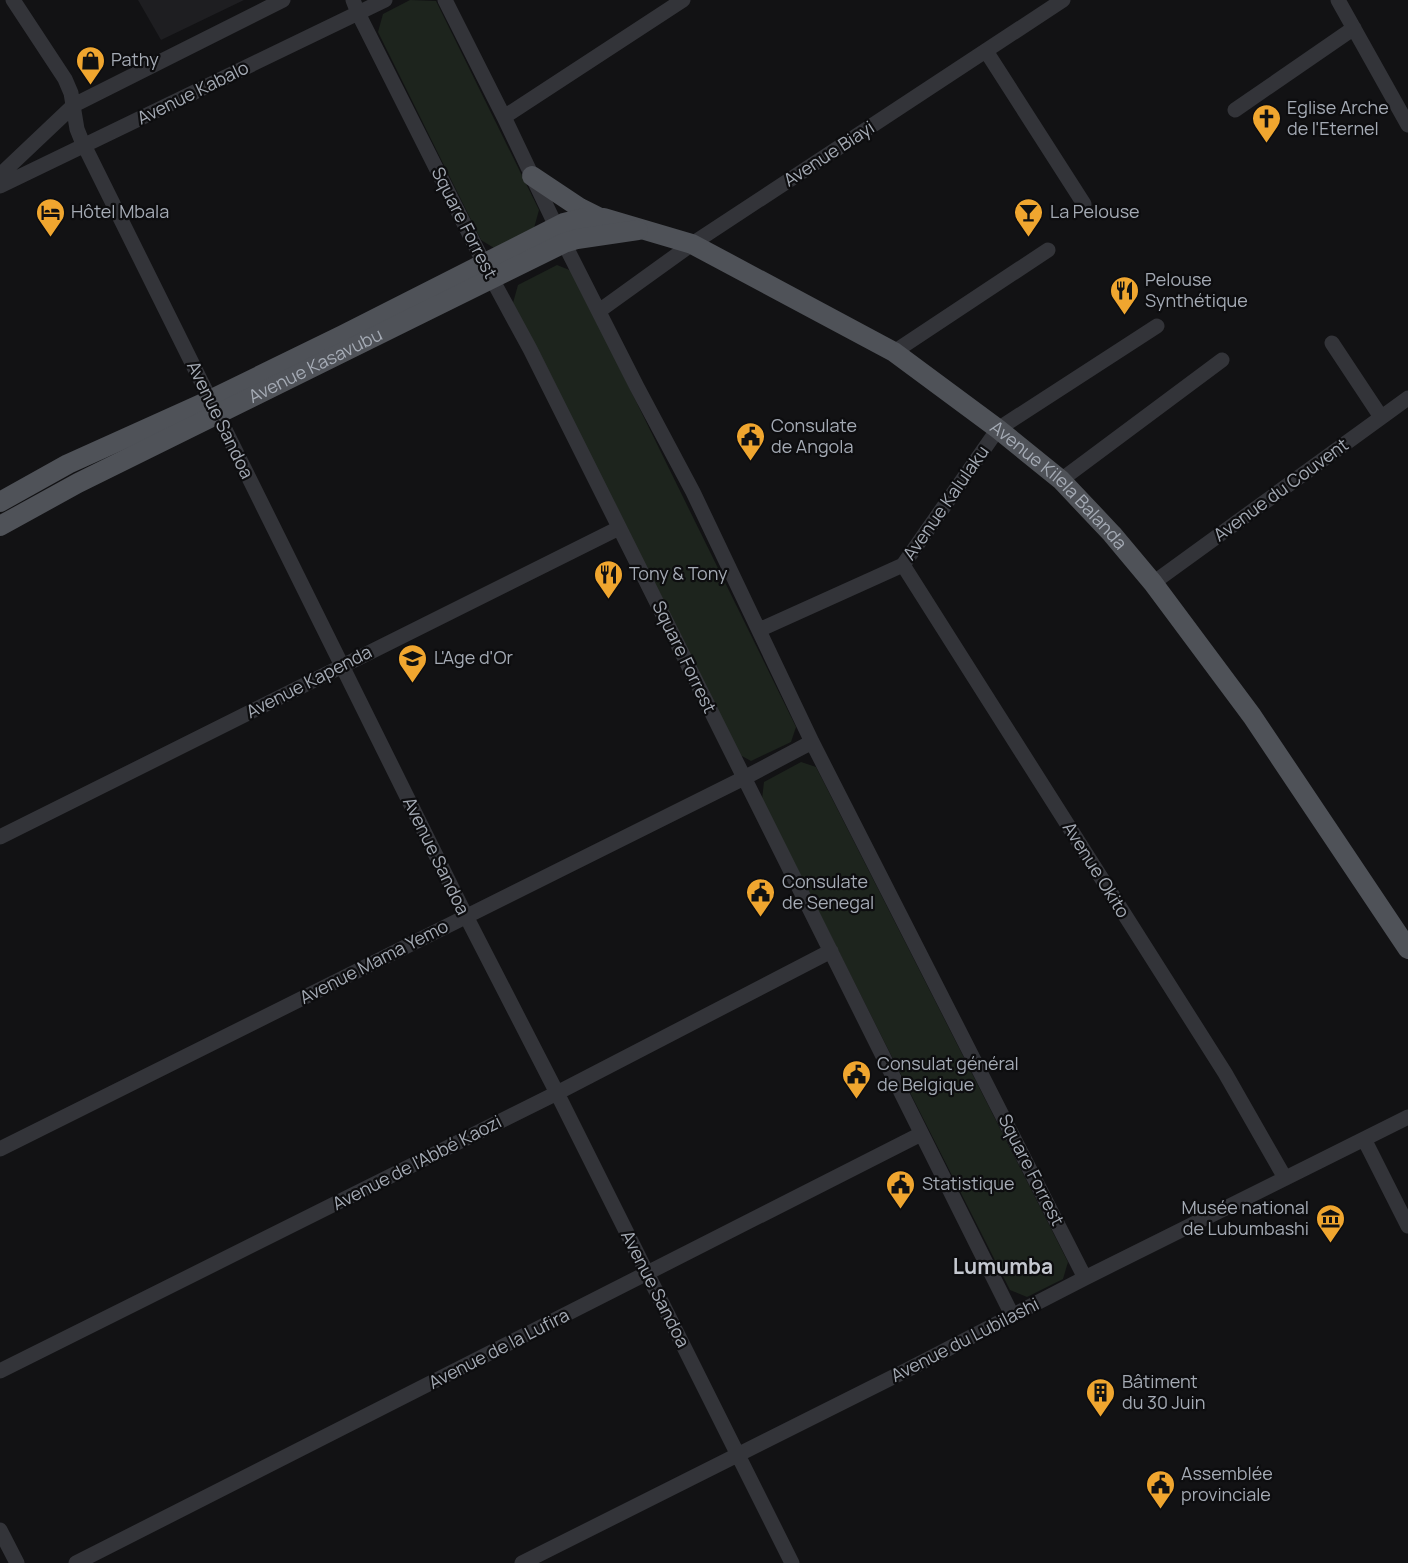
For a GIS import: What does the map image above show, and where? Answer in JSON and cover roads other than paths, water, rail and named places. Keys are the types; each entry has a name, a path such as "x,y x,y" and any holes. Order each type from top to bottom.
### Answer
{"main road":[{"path":"532,176 579,208 598,217"},
{"name":"Avenue Kilela Balanda","path":"560,235 564,223 598,217 692,244 894,352 998,429 1061,480 1112,534 1153,583 1252,716 1408,949"},
{"name":"Avenue Kasavubu","path":"0,526 343,335 488,271 560,235 583,238 641,230"},
{"name":"Avenue Kasavubu","path":"0,502 68,464 214,407"}],"street":[{"name":"Avenue Sandoa","path":"13,0 65,80 71,93 77,129 84,146 341,666 792,1563"},
{"path":"0,175 74,105 283,0"},
{"name":"Avenue Kabalo","path":"0,186 84,146 355,7 385,0"},
{"name":"Square Forrest","path":"445,0 598,311 693,492 812,742 1086,1278"},
{"path":"504,117 683,0"},
{"name":"Avenue Biayi","path":"598,311 692,244 1063,0"},
{"path":"1338,0 1408,124"},
{"name":"Square Forrest","path":"355,7 488,271 530,349 1012,1315"},
{"path":"1235,110 1354,28"},
{"path":"986,51 1084,204"},
{"path":"894,352 1048,249"},
{"path":"998,429 1157,326"},
{"path":"1332,343 1381,417"},
{"path":"1061,480 1222,360"},
{"name":"Avenue du Couvent","path":"1153,583 1408,398"},
{"name":"Avenue Kalulaku","path":"759,630 903,565 998,429"},
{"name":"Avenue Kapenda","path":"0,837 619,528"},
{"name":"Avenue Okito","path":"903,565 1225,1073 1285,1178"},
{"name":"Avenue Mama Yemo","path":"0,1149 812,742"},
{"name":"Avenue de l'Abbé Kaozi","path":"0,1371 557,1093 831,951"},
{"name":"Avenue du Lubilashi","path":"522,1563 1408,1117"},
{"name":"Avenue de la Lufira","path":"76,1563 921,1134"},
{"path":"1364,1139 1408,1226"},
{"path":"0,1530 17,1563"}],"place":[{"name":"Pathy","path":"90,86"},
{"name":"Eglise Arche de l'Eternel","path":"1266,144"},
{"name":"Hôtel Mbala","path":"50,238"},
{"name":"La Pelouse","path":"1029,238"},
{"name":"Pelouse Synthétique","path":"1124,316"},
{"name":"Consulate de Angola","path":"750,462"},
{"name":"Tony & Tony","path":"608,600"},
{"name":"L'Age d'Or","path":"413,684"},
{"name":"Consulate de Senegal","path":"761,918"},
{"name":"Consulat général de Belgique","path":"856,1100"},
{"name":"Statistique","path":"901,1210"},
{"name":"Musée national de Lubumbashi","path":"1330,1244"},
{"name":"Bâtiment du 30 Juin","path":"1101,1418"},
{"name":"Assemblée provinciale","path":"1160,1510"}],"district":[{"name":"Lumumba","path":"1003,1267"}]}
